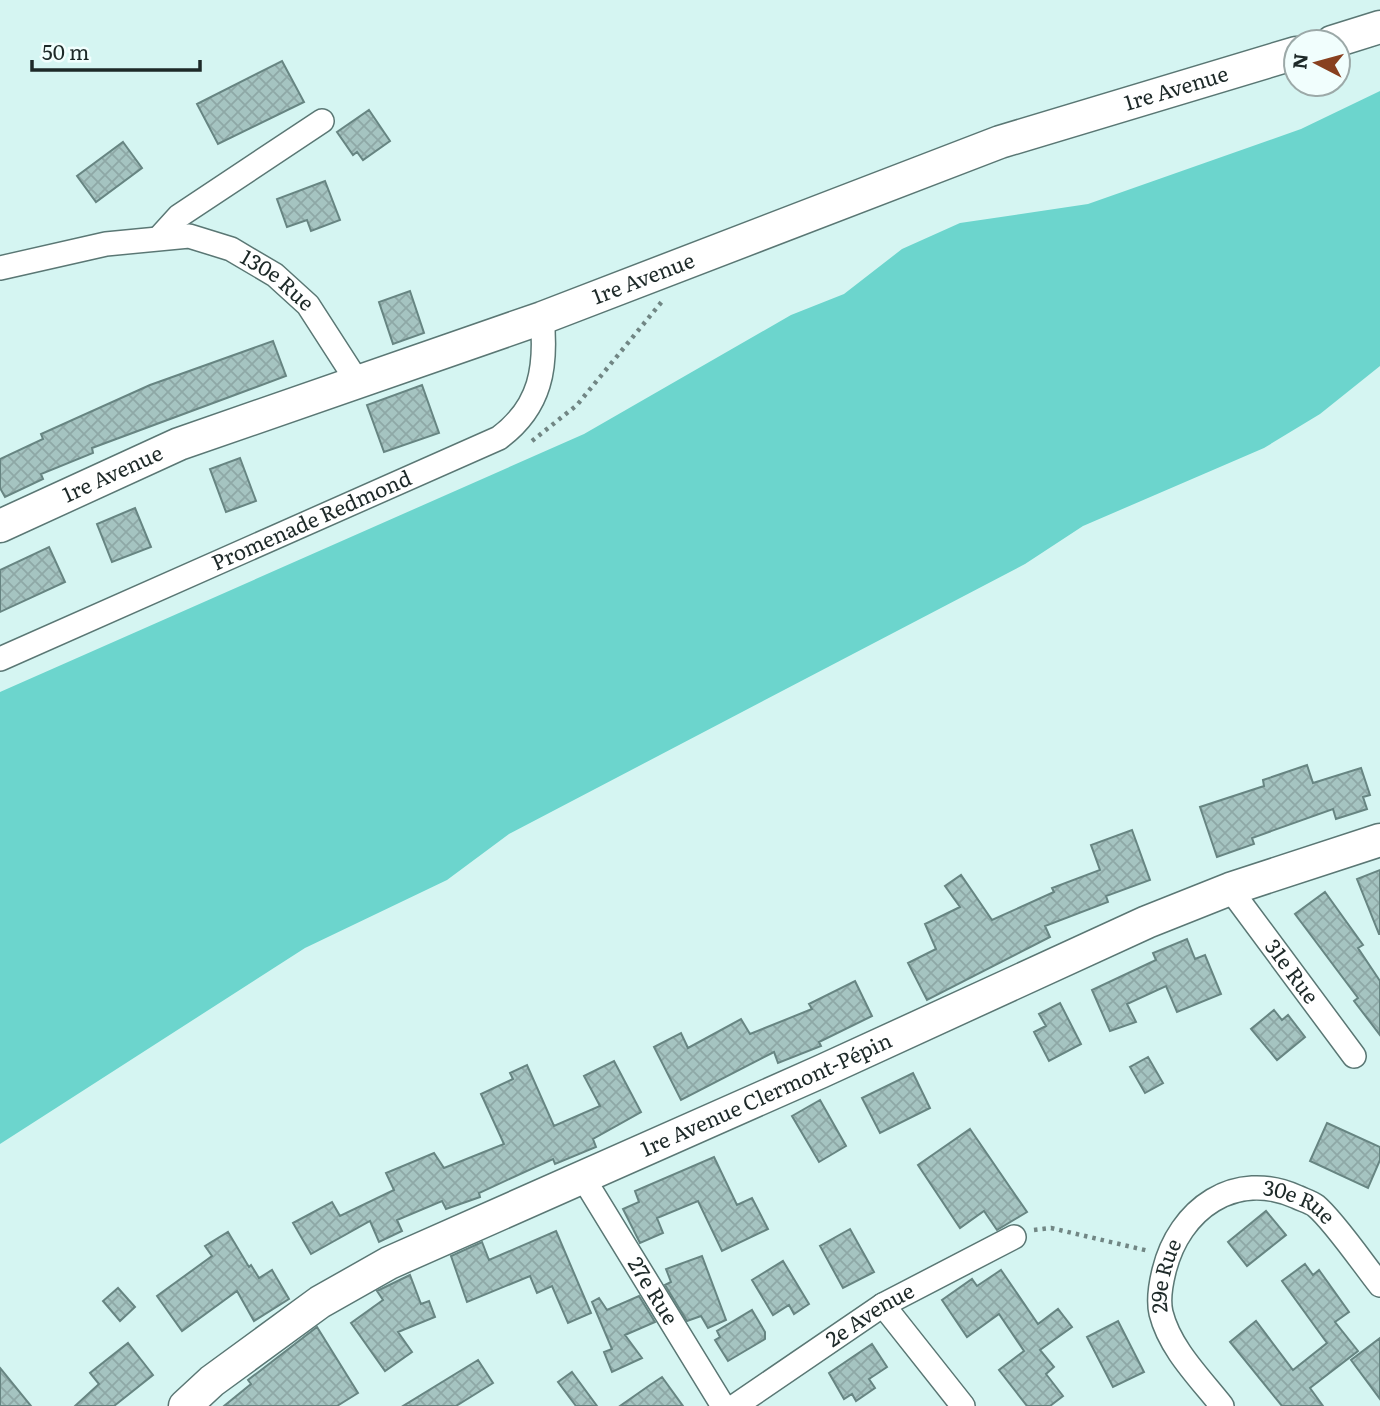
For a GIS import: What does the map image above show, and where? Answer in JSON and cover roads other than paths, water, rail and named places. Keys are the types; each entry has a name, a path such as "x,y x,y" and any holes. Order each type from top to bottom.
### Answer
{"street":[{"path":"1352,36 1380,27"},
{"name":"1re Avenue","path":"0,526 178,443 542,318 1000,142 1282,57"},
{"path":"159,237 179,216 322,121"},
{"name":"130e Rue","path":"0,268 106,244 159,237 189,236 200,239 231,249 275,275 308,305 357,381"},
{"name":"Promenade Redmond","path":"0,659 499,438 519,424 534,395 546,356 542,318"},
{"name":"1re Avenue Clermont-Pépin","path":"184,1406 257,1348 352,1282 1089,948 1230,889 1380,840"},
{"name":"31e Rue","path":"1230,889 1354,1056"},
{"name":"27e Rue","path":"582,1176 723,1406"},
{"name":"30e Rue","path":"1191,1215 1237,1189 1262,1187 1281,1190 1316,1206 1380,1285"},
{"name":"29e Rue","path":"1191,1215 1168,1256 1161,1281 1160,1310 1168,1333 1222,1406"},
{"name":"2e Avenue","path":"735,1406 883,1305 1014,1237"},
{"path":"883,1305 963,1406"}],"water":[{"path":"1380,91 1380,366 1320,414 1264,448 1083,526 1025,564 509,834 447,880 305,948 0,1144 0,692 584,434 791,315 844,294 902,249 960,223 1088,204 1301,129"}]}
